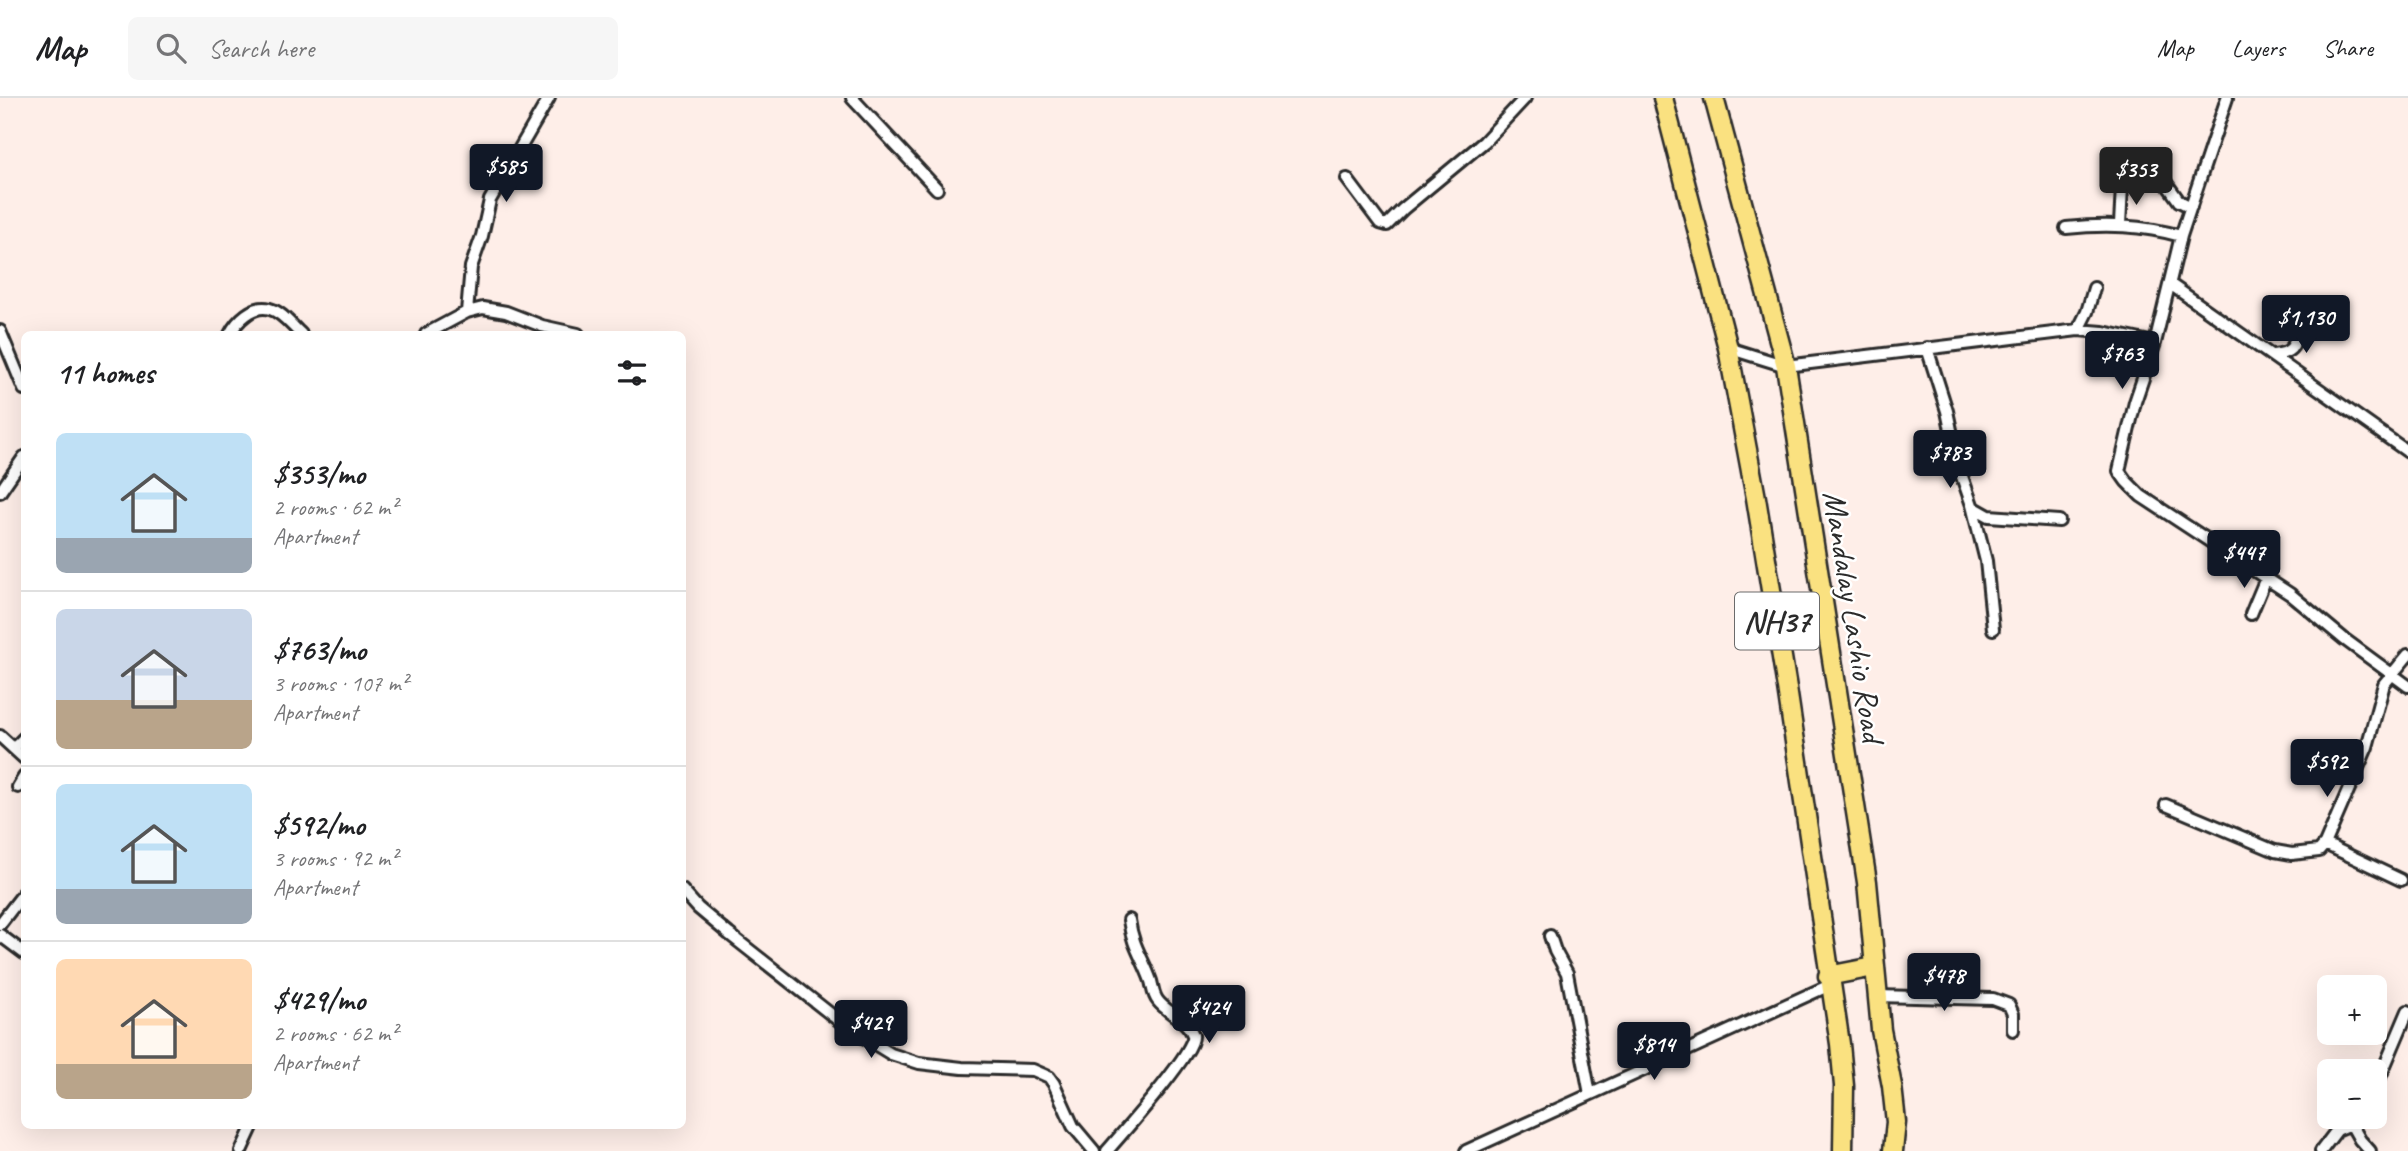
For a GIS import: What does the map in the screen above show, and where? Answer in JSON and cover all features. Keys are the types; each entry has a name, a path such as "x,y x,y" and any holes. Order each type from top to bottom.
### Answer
{"highway":[{"name":"NH37","path":"1663,98 1728,348 1756,498 1787,688 1844,1086 1843,1151"},
{"name":"Mandalay Lashio Road","path":"1714,98 1786,366 1867,882 1881,1030 1896,1122 1893,1151"},
{"path":"1829,981 1874,967"}],"street":[{"path":"467,312 471,267 482,236 490,200 549,98"},
{"path":"852,98 937,189"},
{"path":"1347,179 1380,223 1387,225 1484,142 1525,98"},
{"path":"2227,98 2181,236 2155,342 2135,402 2119,471 2141,496 2290,594 2344,639 2408,685"},
{"path":"2110,165 2131,172 2156,175 2164,180 2179,201 2191,207"},
{"path":"2120,224 2122,187"},
{"path":"2066,228 2120,224 2181,236"},
{"path":"2169,284 2408,452"},
{"path":"2078,330 2094,288"},
{"path":"232,331 238,320 263,308 278,313 298,331"},
{"path":"432,331 467,312 482,309 506,312 542,326 564,331"},
{"path":"2273,355 2284,354 2292,348 2296,339 2295,319"},
{"path":"1728,348 1786,366 2078,330 2155,342"},
{"path":"0,331 21,382"},
{"path":"1927,348 1947,411 1959,468 1973,508 1986,561 1993,629"},
{"path":"0,492 21,461"},
{"path":"1973,508 1989,516 2059,522"},
{"path":"2251,614 2266,578"},
{"path":"2166,805 2275,851 2319,851 2325,844 2367,747 2384,684 2408,655"},
{"path":"0,736 21,755"},
{"path":"14,748 21,741"},
{"path":"2325,844 2401,880"},
{"path":"686,894 729,934 847,1027 891,1054 919,1063 962,1069 1033,1070 1049,1077 1055,1084 1073,1126 1094,1151"},
{"path":"0,924 21,897"},
{"path":"1107,1151 1182,1061 1194,1041 1188,1028 1156,999 1152,983 1132,941 1129,920"},
{"path":"0,935 21,951"},
{"path":"1550,936 1567,973 1590,1094"},
{"path":"1466,1151 1829,981"},
{"path":"1877,996 1993,999 2009,1005 2013,1014 2013,1030"},
{"path":"2387,1061 2408,1011"},
{"path":"241,1151 251,1129"},
{"path":"2321,1151 2339,1129"},
{"path":"2357,1129 2360,1140 2370,1151"}]}
